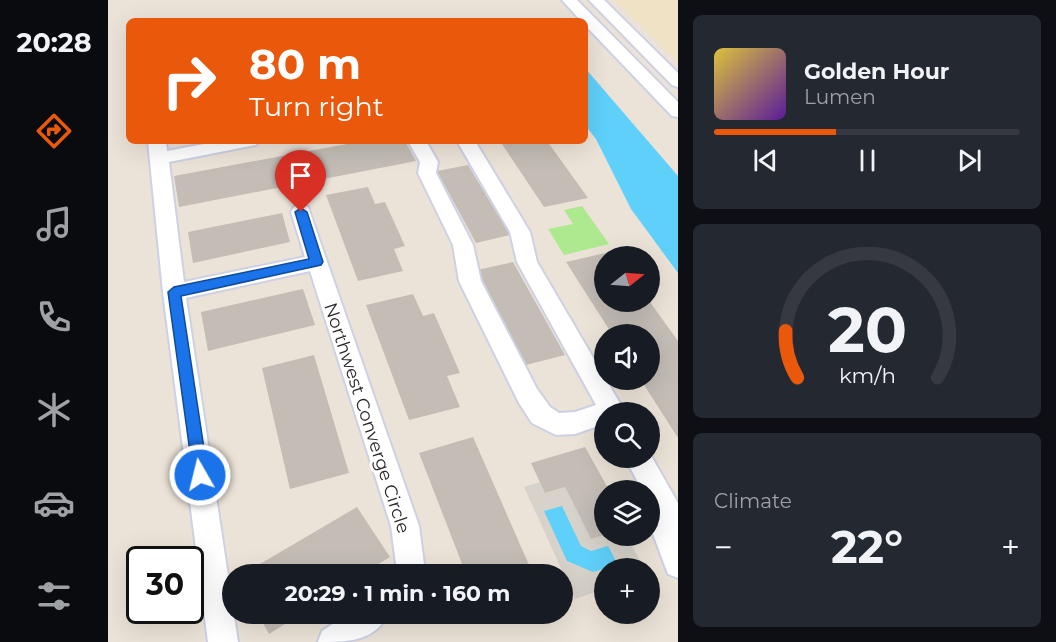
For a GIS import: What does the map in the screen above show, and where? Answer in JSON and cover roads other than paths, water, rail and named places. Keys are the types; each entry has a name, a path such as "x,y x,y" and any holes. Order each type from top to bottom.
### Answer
{"street":[{"path":"569,0 587,18"},
{"path":"596,0 678,82"},
{"path":"588,20 678,112"},
{"path":"215,144 157,149 174,292 223,642"},
{"path":"419,144 429,162 427,173 463,245 470,281 528,396 542,415 556,424 575,423 594,417"},
{"path":"468,144 520,232 527,262 604,402"},
{"name":"Northwest Converge Circle","path":"301,212 405,526 410,564"},
{"path":"174,292 316,262"},
{"path":"644,468 669,514 667,534 678,564"},
{"path":"333,642 359,624"}],"water":[{"path":"588,71 678,176 678,273 631,209 596,139 588,129"},
{"path":"562,506 581,546 591,551 608,546 614,558 594,558 593,572 567,561 544,511"}]}
